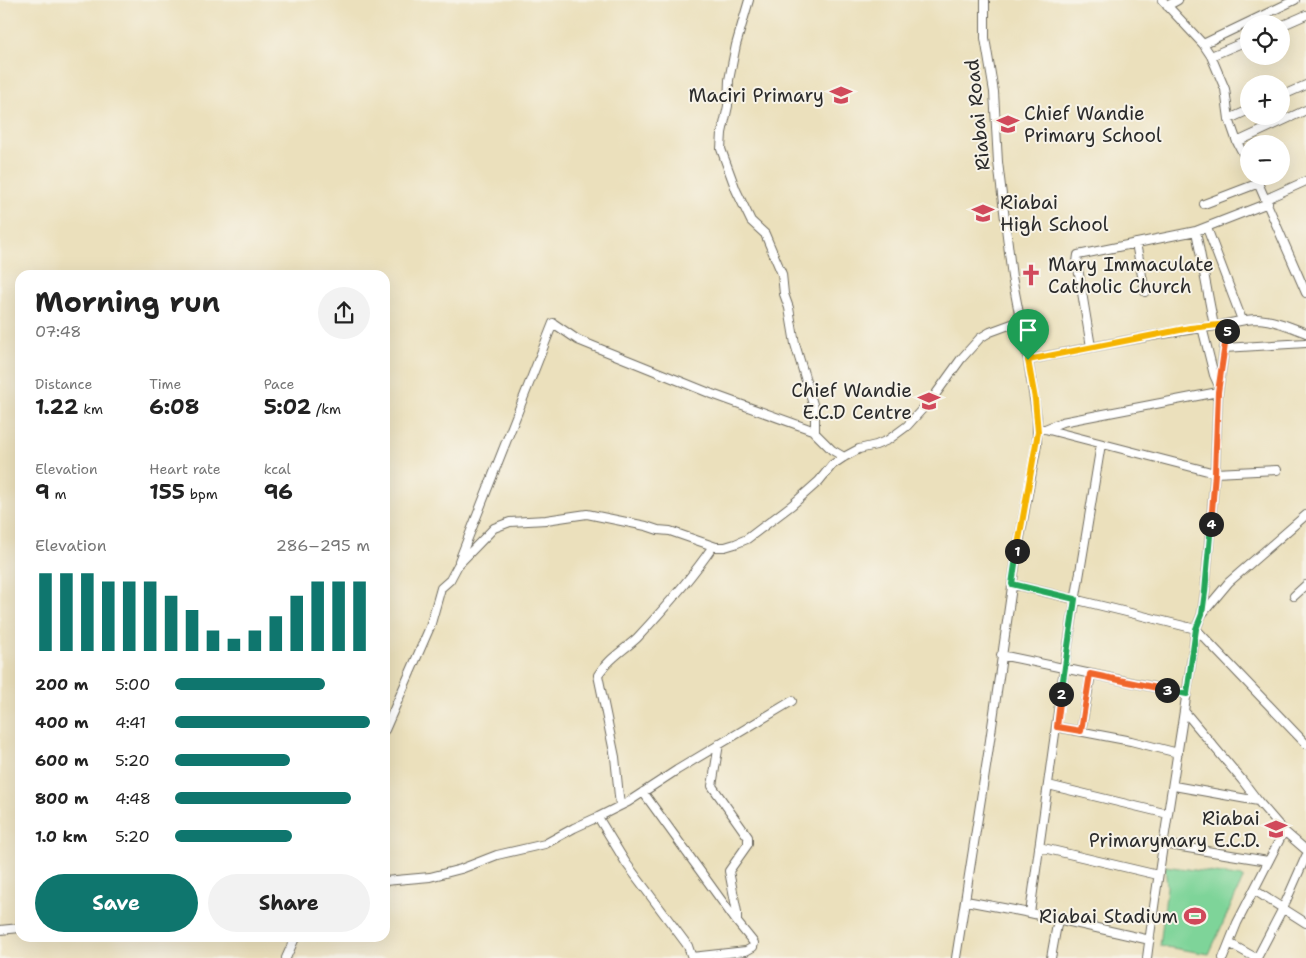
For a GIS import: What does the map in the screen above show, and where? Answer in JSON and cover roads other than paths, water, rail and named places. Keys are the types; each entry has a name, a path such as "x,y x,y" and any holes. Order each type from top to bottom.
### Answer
{"street":[{"path":"748,0 729,80 728,106 722,133 722,149 736,190 751,221 765,234 782,274 784,294 789,308 795,344 816,411 815,433"},
{"name":"Riabai Road","path":"957,958 1012,584 1041,429 1012,277 998,162 994,92 985,38 986,0"},
{"path":"1164,3 1178,0"},
{"path":"1203,44 1295,0"},
{"path":"1164,3 1203,44 1211,56 1224,89 1229,118 1240,149"},
{"path":"1290,22 1306,15"},
{"path":"1211,56 1240,44"},
{"path":"1290,92 1306,85"},
{"path":"1236,142 1306,110"},
{"path":"1229,118 1240,114"},
{"path":"1091,347 1077,257 1081,254 1207,228 1306,181"},
{"path":"1204,204 1246,185"},
{"path":"1259,185 1306,293"},
{"path":"1207,228 1242,320"},
{"path":"1196,231 1214,326"},
{"path":"1136,243 1145,292"},
{"path":"1028,360 1190,328 1228,324 1242,320 1258,319 1273,321 1306,333"},
{"path":"458,566 494,528 510,522 546,520 581,514 596,515 658,530 670,531 713,546 724,547 747,539 792,505 832,465 859,449 888,440 907,426 935,395 961,359 980,338 990,332 1020,321"},
{"path":"390,719 430,627 441,588 450,580 458,566 553,323 578,340 715,396 799,425 815,433 832,450 844,457"},
{"path":"1148,958 1158,875 1174,786 1196,629 1202,614 1215,473 1219,390 1228,324"},
{"path":"1202,327 1219,390"},
{"path":"1224,348 1306,343"},
{"path":"1041,429 1062,422 1219,390"},
{"path":"1041,429 1215,473 1277,470"},
{"path":"1030,913 1064,669 1102,444"},
{"path":"1202,614 1229,582 1306,514"},
{"path":"620,806 616,757 598,676 603,668 659,614 713,546"},
{"path":"1012,584 1196,629 1306,744"},
{"path":"1294,596 1306,585"},
{"path":"1001,655 1187,694"},
{"path":"1081,731 1090,674"},
{"path":"390,881 430,877 461,869 497,855 545,844 620,806 792,701"},
{"path":"1185,712 1284,831 1306,850"},
{"path":"1057,727 1178,753"},
{"path":"719,744 712,786 747,834 749,841 729,871 737,912 737,922"},
{"path":"1048,785 1168,814"},
{"path":"1174,786 1258,801"},
{"path":"598,817 626,863 688,946 692,957 750,950 754,943 643,792"},
{"path":"1223,958 1284,831"},
{"path":"1163,844 1268,861"},
{"path":"1039,847 1158,875"},
{"path":"1229,943 1256,958 1283,908 1306,856"},
{"path":"1254,890 1306,923"},
{"path":"966,901 1030,913 1150,940"},
{"path":"1051,958 1058,919"},
{"path":"0,930 15,928"},
{"path":"286,958 293,942"}],"place":[{"name":"Maciri Primary","path":"841,95"},
{"name":"Chief Wandie Primary School","path":"1008,124"},
{"name":"Riabai High School","path":"983,213"},
{"name":"Mary Immaculate Catholic Church","path":"1031,275"},
{"name":"Chief Wandie E.C.D Centre","path":"929,401"},
{"name":"Riabai Primarymary E.C.D.","path":"1276,829"},
{"name":"Riabai Stadium","path":"1195,916"}]}
